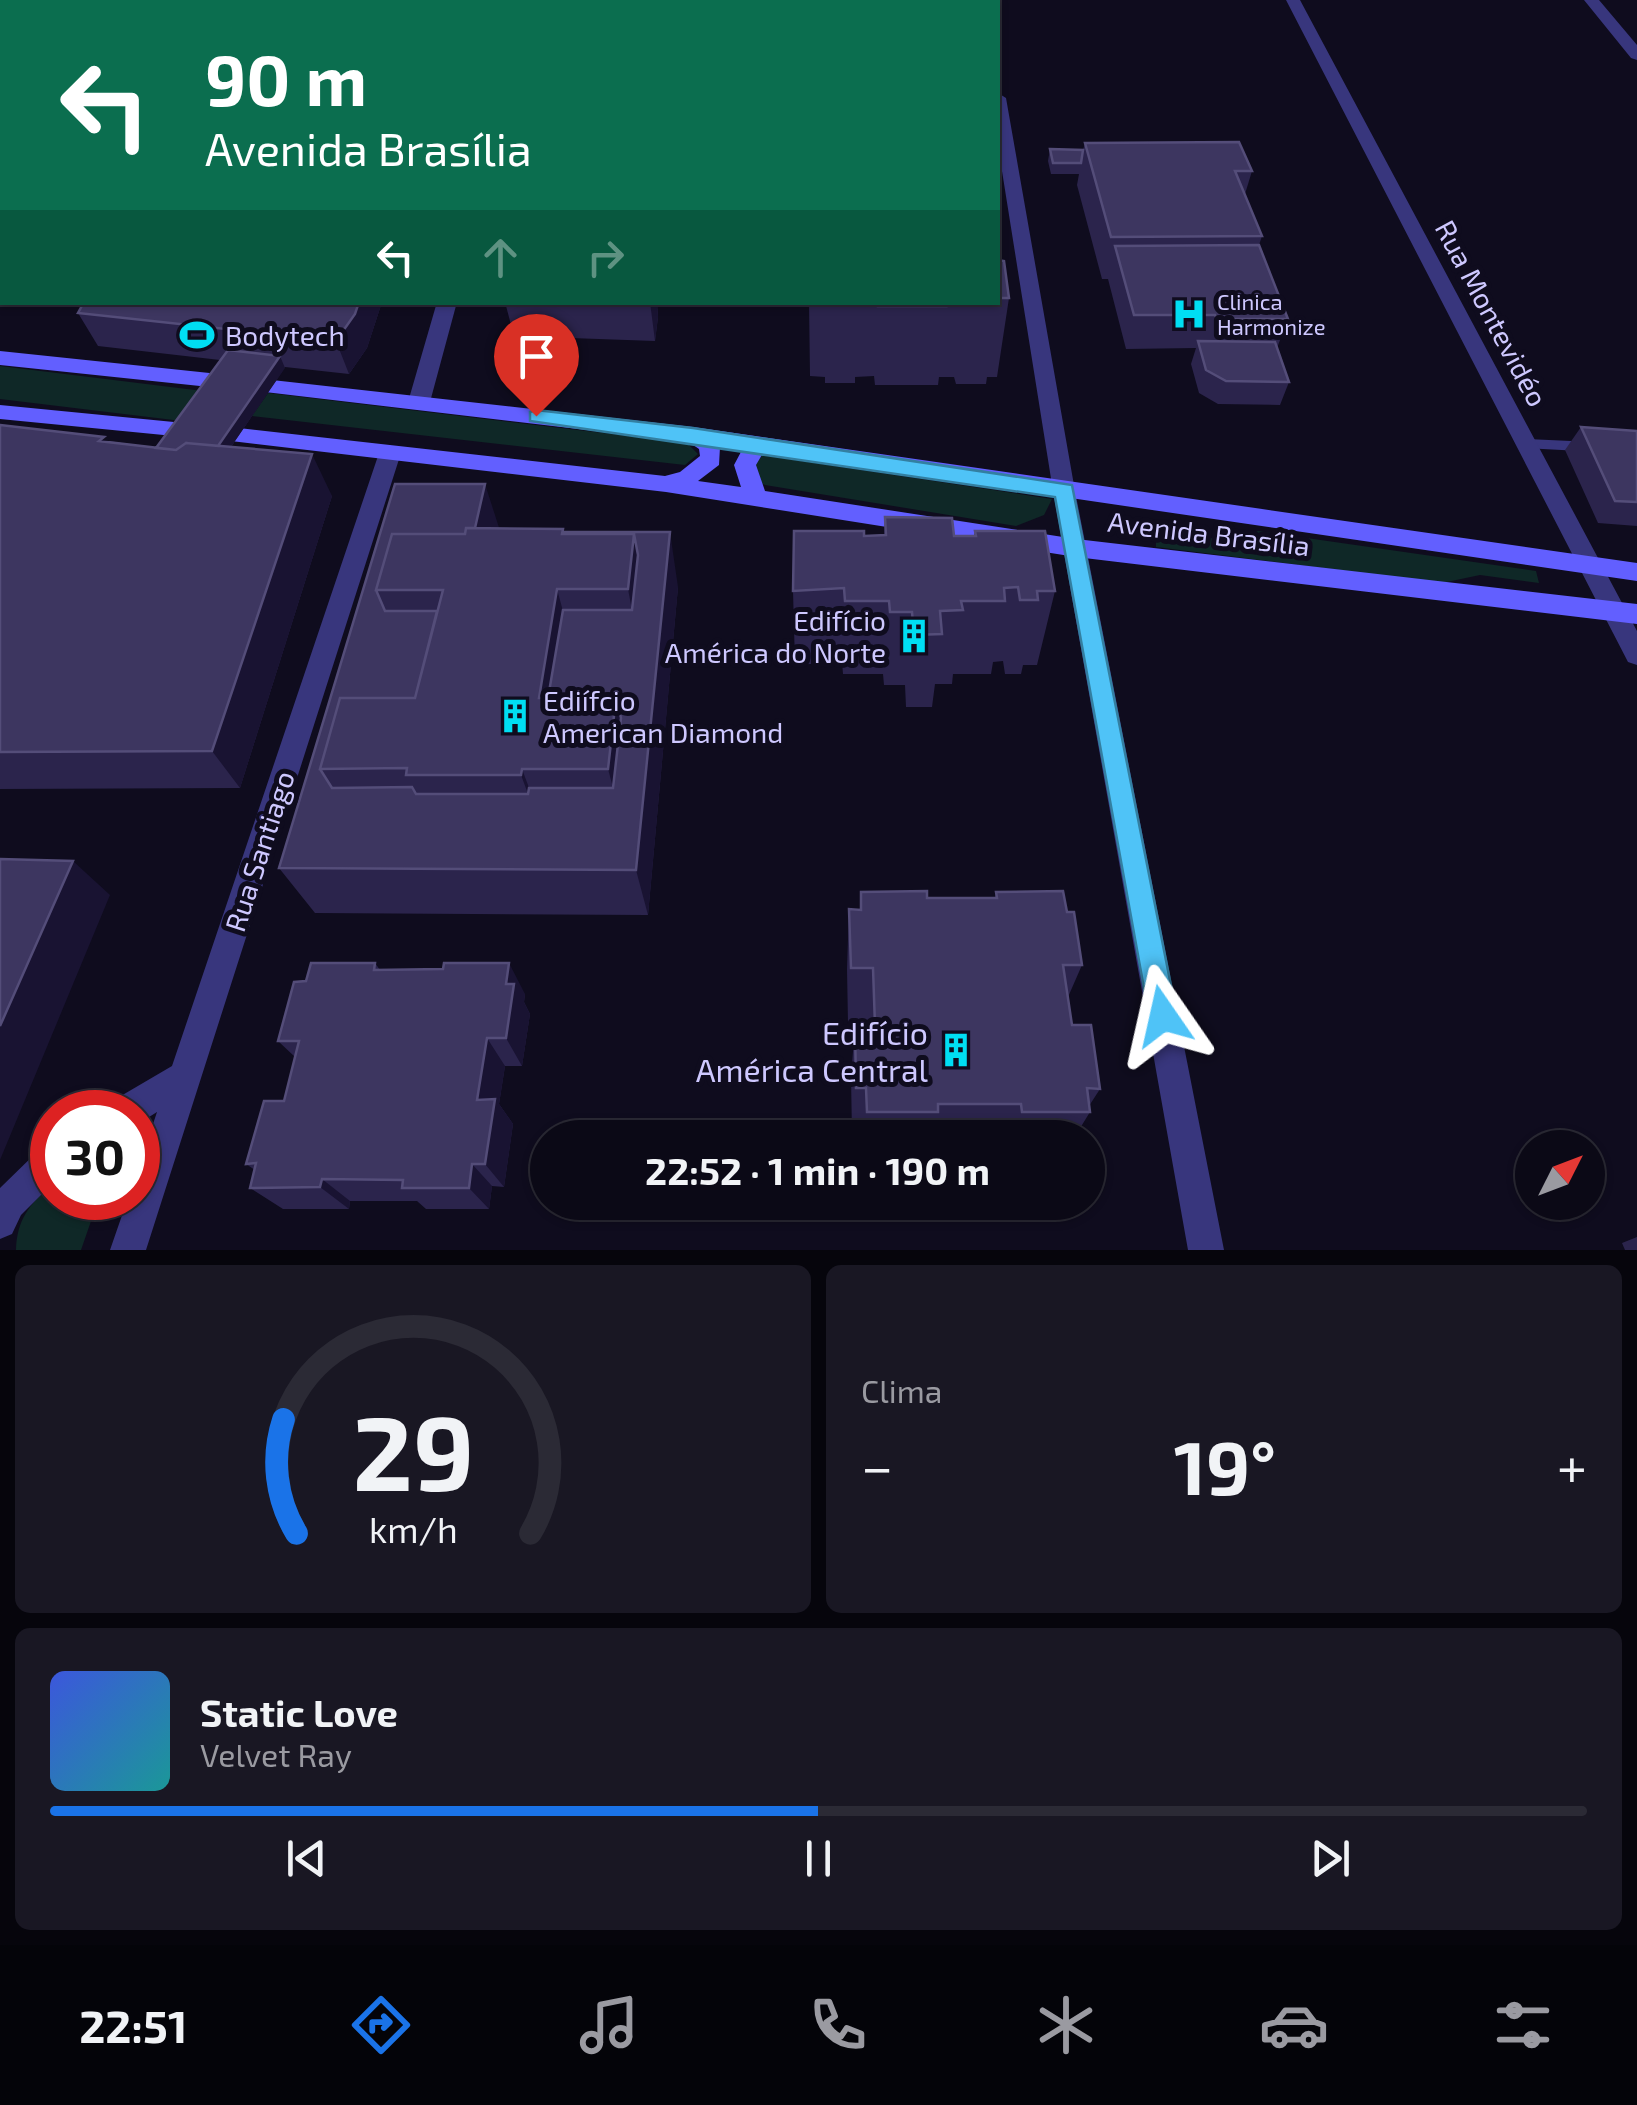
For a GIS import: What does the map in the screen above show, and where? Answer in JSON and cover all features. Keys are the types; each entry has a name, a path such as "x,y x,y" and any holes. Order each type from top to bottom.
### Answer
{"street":[{"name":"Rua Montevidéo","path":"1293,0 1591,565 1626,612 1637,655"},
{"path":"1591,0 1637,54"},
{"path":"1000,118 1064,490 1206,1250"},
{"path":"419,402 446,305"},
{"path":"0,358 220,381"},
{"name":"Avenida Brasília","path":"272,387 693,435 1637,572"},
{"path":"0,412 184,430"},
{"path":"666,484 687,478 711,459 712,451 706,441 693,435"},
{"name":"Avenida Brasília","path":"239,436 666,484 1076,548 1626,612"},
{"path":"755,496 744,465 756,444"},
{"name":"Rua Santiago","path":"128,1250 390,453"},
{"path":"160,1092 186,1076"},
{"path":"0,1222 9,1203 30,1182"}],"lane":[{"path":"1527,444 1637,449"}],"green space":[{"path":"0,366 211,392 190,422 0,399"},
{"path":"268,393 687,443 698,454 685,465 252,416"},
{"path":"761,455 1052,499 1044,515 1016,526 765,485 754,480 753,466"},
{"path":"1258,531 1536,571 1539,583 1480,575 1442,583 1156,547 1156,533 1232,540"},
{"path":"30,1208 30,1220 91,1220 81,1250 16,1250"}],"building":[{"path":"1239,142 1252,171 1235,171 1262,236 1111,237 1085,143"},
{"path":"1050,149 1083,150 1081,163 1053,163"},
{"path":"1259,245 1288,319 1134,315 1115,246"},
{"path":"1000,260 1004,261 1009,298 1000,298"},
{"path":"82,305 358,305 336,341 78,313"},
{"path":"946,305 946,306 878,306"},
{"path":"1198,341 1275,342 1289,382 1226,381 1206,370"},
{"path":"228,350 280,356 218,446 186,443 176,450 156,448"},
{"path":"0,425 176,450 186,443 312,454 212,751 0,752"},
{"path":"1581,427 1637,431 1637,502 1615,501"},
{"path":"395,484 485,484 475,528 466,528 465,534 392,534 376,590 385,611 437,611 415,698 340,698 320,769 332,788 412,787 416,794 528,794 529,788 613,788 621,718 616,698 548,698 563,610 632,610 638,555 634,534 564,532 670,532 636,870 279,868"},
{"path":"885,517 952,518 954,536 976,536 975,531 1045,531 1055,591 1037,591 1038,600 1020,600 1018,587 1004,588 1005,601 961,601 963,610 940,611 942,634 914,635 912,612 890,612 889,601 845,601 844,588 793,591 794,531 864,531 864,536 886,535"},
{"path":"466,528 634,534 628,589 557,589 539,698 616,698 608,769 522,769 521,775 406,775 407,768 320,769 340,698 415,698 443,590 376,590 392,534 465,534"},
{"path":"0,859 73,861 0,1026"},
{"path":"927,891 927,898 997,898 996,892 1063,891 1067,912 1074,912 1082,965 1063,965 1072,1025 1091,1025 1100,1089 1087,1088 1090,1112 1022,1112 1021,1104 938,1104 938,1112 867,1112 866,1088 856,1088 855,1026 875,1026 873,968 851,968 849,909 861,910 861,892"},
{"path":"311,963 375,963 374,970 443,969 444,963 509,963 506,984 514,984 506,1038 487,1038 477,1100 495,1099 485,1164 472,1164 469,1188 402,1188 403,1180 322,1179 320,1187 250,1188 256,1163 246,1164 264,1101 284,1101 299,1041 278,1041 294,982 306,981"}],"place":[{"name":"Clinica Harmonize","path":"1189,314"},
{"name":"Bodytech","path":"197,335"},
{"name":"Edifício América do Norte","path":"914,636"},
{"name":"Ediífcio American Diamond","path":"515,716"},
{"name":"Edifício América Central","path":"956,1050"}],"route":[{"path":"536,416 1064,490 1163,1016"}]}
